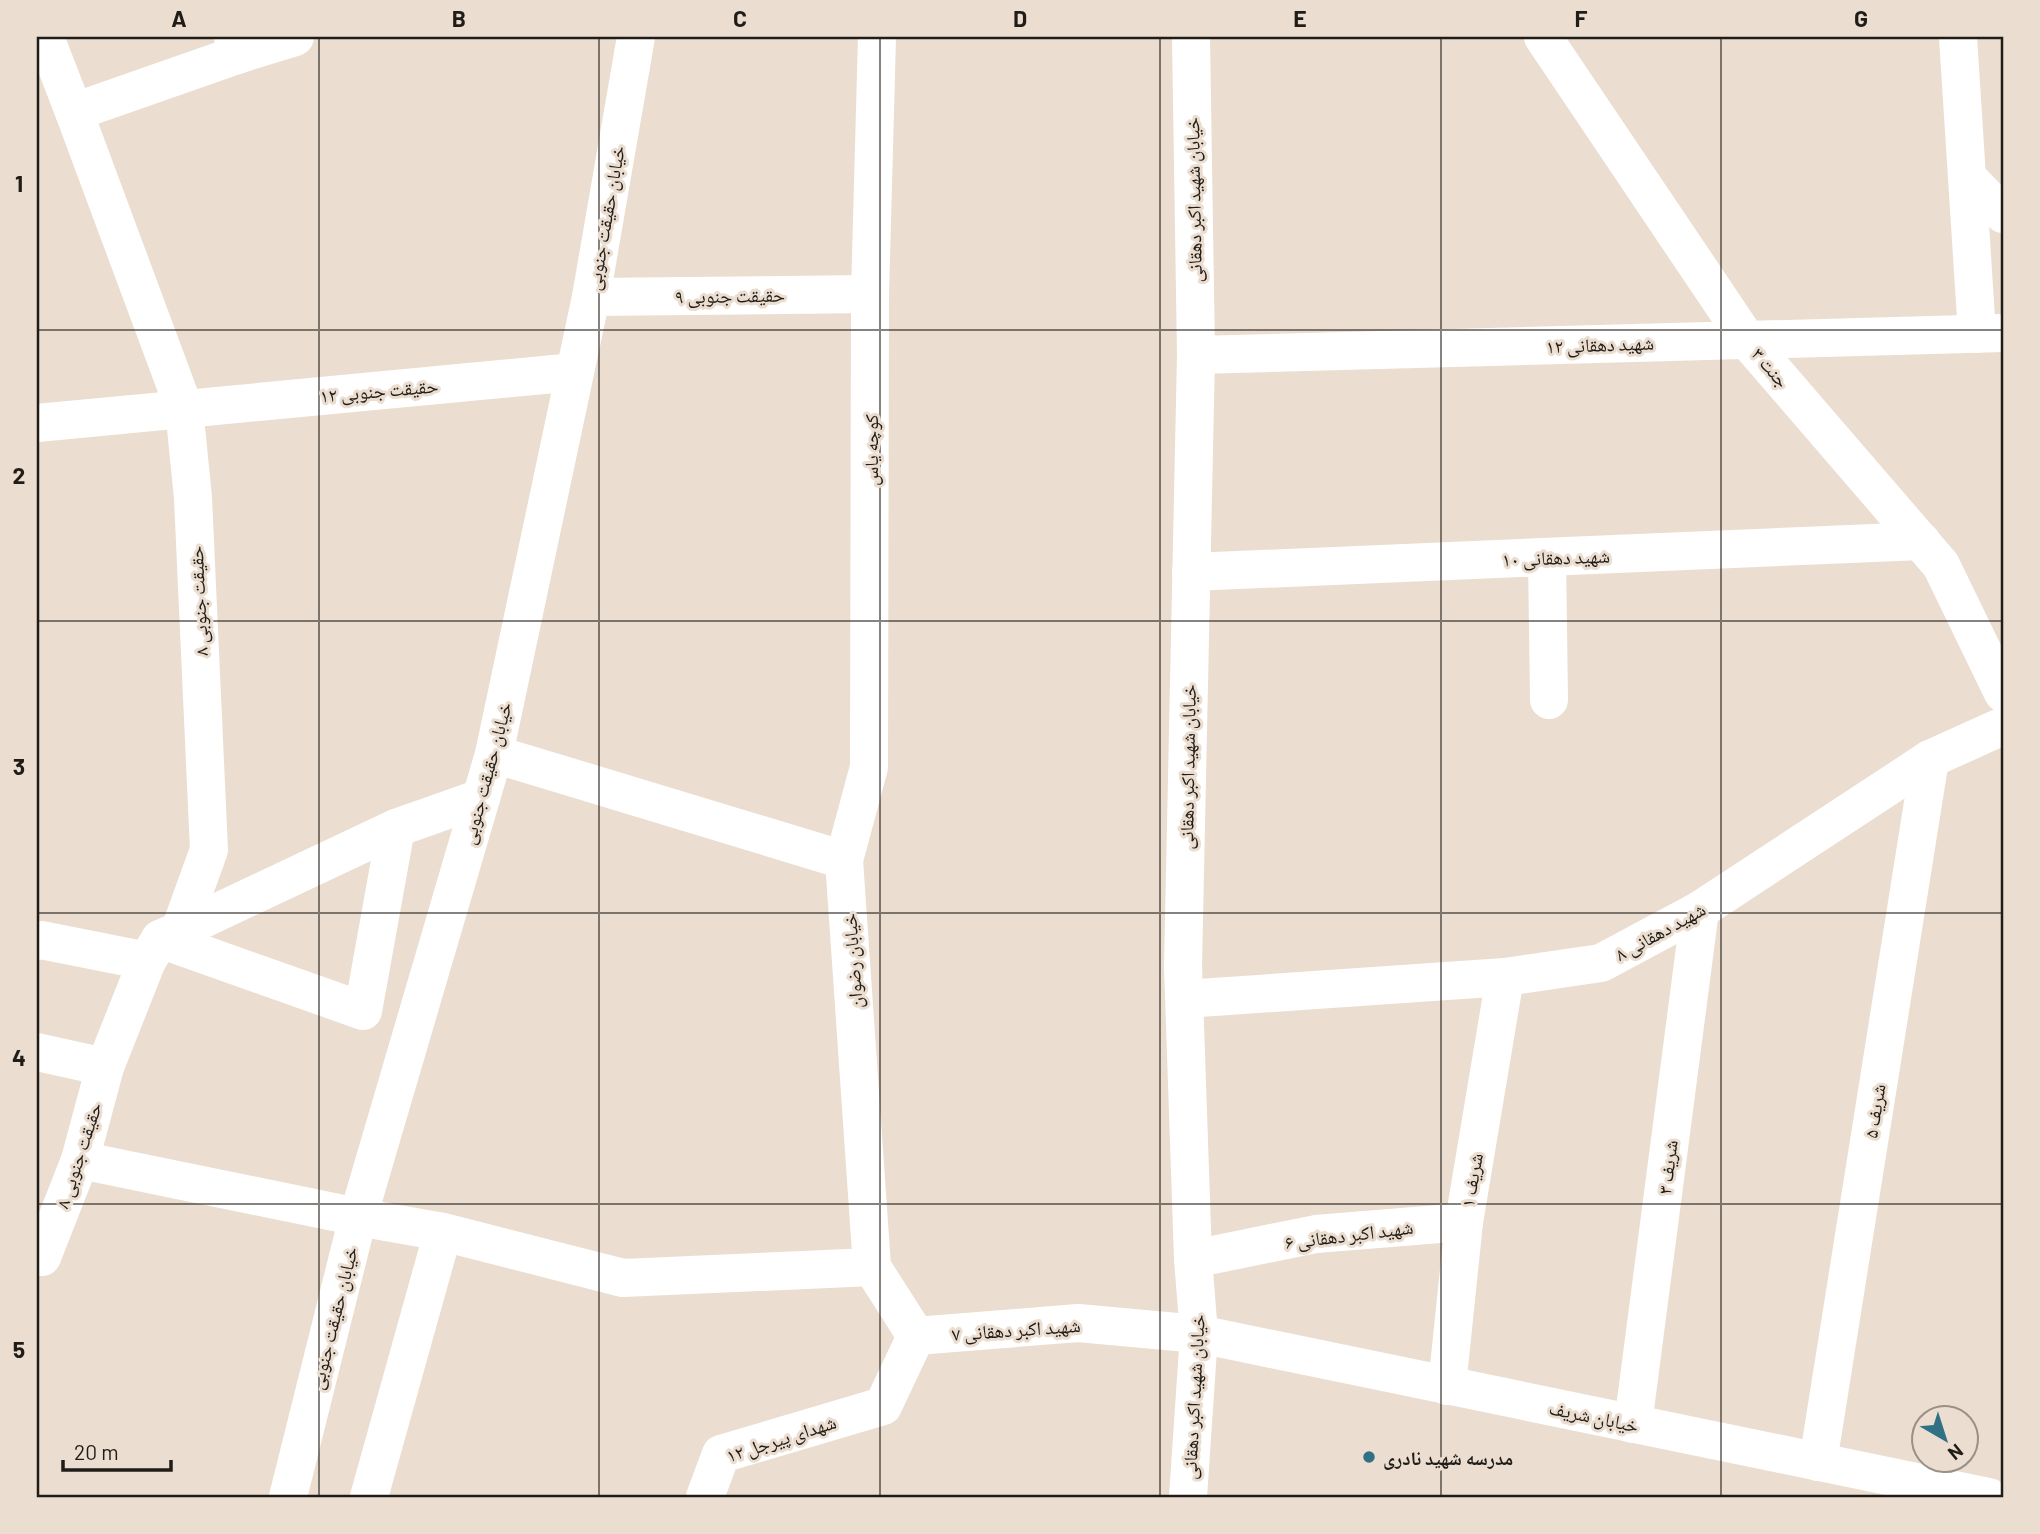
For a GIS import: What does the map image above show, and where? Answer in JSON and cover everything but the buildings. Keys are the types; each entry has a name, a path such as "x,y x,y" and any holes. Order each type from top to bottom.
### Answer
{"street":[{"name":"حقیقت جنوبی ۸","path":"37,1256 42,1257 80,1160 105,1067 162,943 209,850 194,498 184,408 45,37"},
{"path":"74,112 235,46 295,37"},
{"name":"خیابان حقیقت جنوبی","path":"288,1497 358,1217 494,754 591,297 636,37"},
{"name":"کوچه یاس","path":"844,860 869,768 870,293 877,37"},
{"name":"خیابان شهید اکبر دهقانی","path":"1188,1497 1199,1334 1193,1259 1183,966 1196,355 1191,37"},
{"name":"جنت ۳","path":"1543,37 1748,340 1941,565 2003,692"},
{"path":"1958,37 1967,177 1990,333"},
{"path":"1967,177 2003,214"},
{"name":"حقیقت جنوبی ۹","path":"591,297 870,293"},
{"name":"شهید دهقانی ۱۲","path":"1196,355 1990,333"},
{"name":"حقیقت جنوبی ۱۲","path":"37,423 575,372"},
{"name":"شهید دهقانی ۱۰","path":"1191,572 1921,541"},
{"path":"1547,557 1549,700"},
{"name":"شهید دهقانی ۸","path":"1185,999 1505,977 1601,964 1700,910 1930,759 2003,726"},
{"path":"494,754 844,860"},
{"name":"شریف ۵","path":"1818,1462 1930,759"},
{"path":"162,943 396,828 481,798"},
{"path":"37,941 162,943 363,1012 396,828"},
{"name":"خیابان رضوان","path":"844,860 873,1267 916,1336"},
{"name":"شریف ۳","path":"1633,1424 1700,910"},
{"name":"شریف ۱","path":"1447,1386 1464,1222 1505,977"},
{"path":"37,1052 105,1067"},
{"path":"80,1160 443,1232 623,1278 873,1267"},
{"name":"شهید اکبر دهقانی ۶","path":"1193,1259 1316,1234 1464,1222"},
{"path":"369,1497 443,1232"},
{"name":"شهید اکبر دهقانی ۷","path":"916,1336 1078,1323 1199,1334"},
{"name":"خیابان شریف","path":"1199,1334 1818,1462 1901,1488 1989,1497"},
{"name":"شهدای پیرجل ۱۲","path":"705,1497 721,1454 883,1406 916,1336"}],"place":[{"name":"مدرسه شهید نادری","path":"1369,1457"}]}
